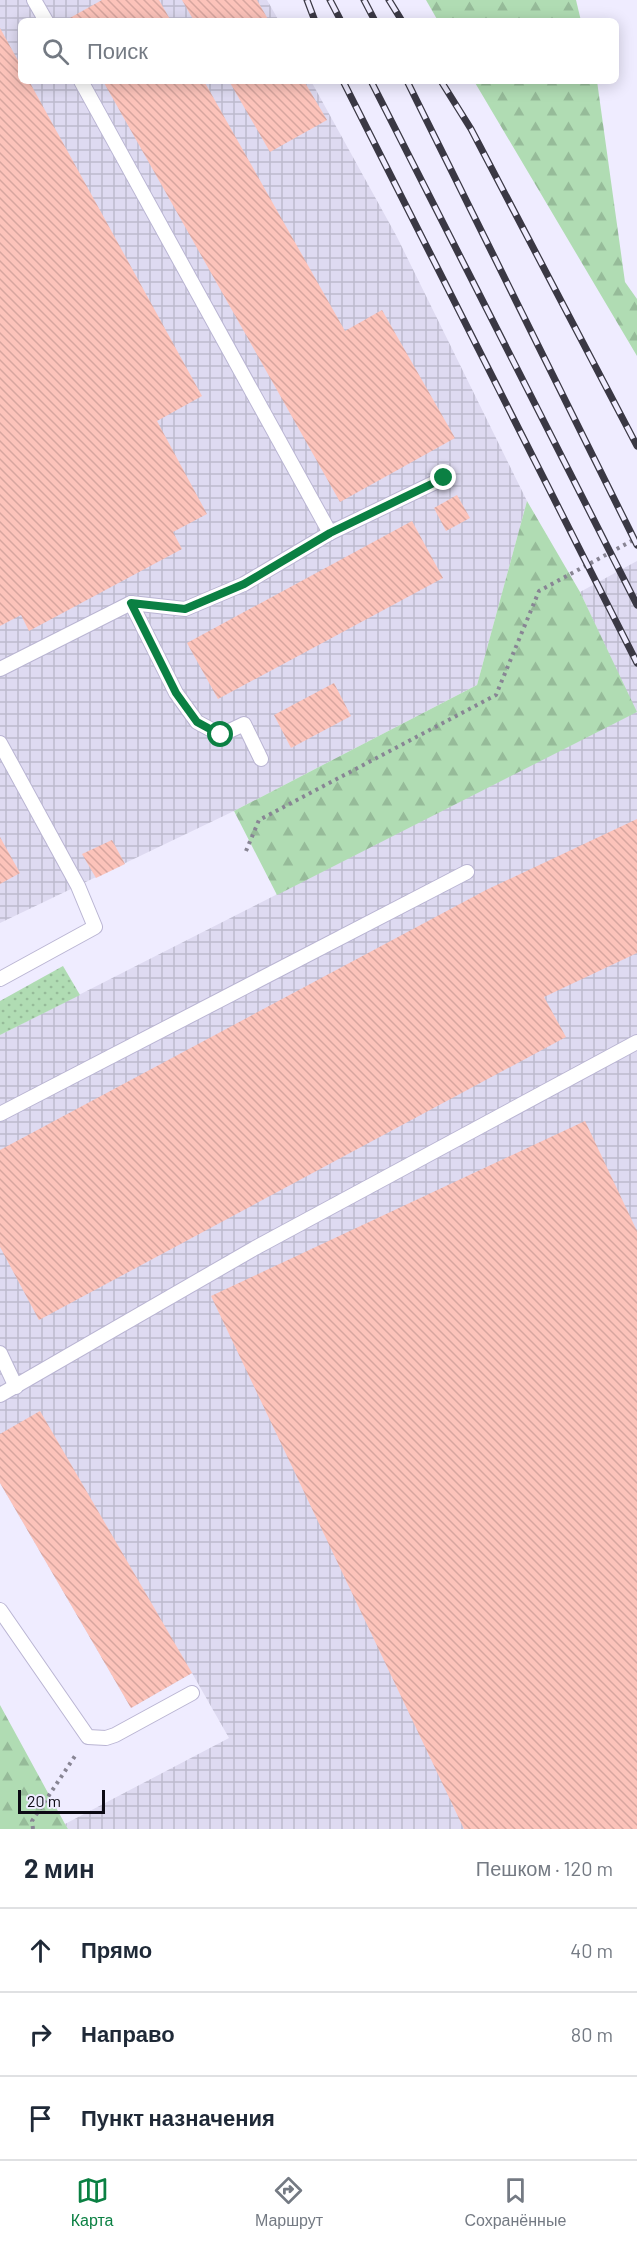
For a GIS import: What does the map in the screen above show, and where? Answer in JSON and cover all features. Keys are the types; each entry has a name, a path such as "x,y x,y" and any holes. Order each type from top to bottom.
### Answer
{"lane":[{"path":"34,0 44,18"},
{"path":"83,84 330,533"},
{"path":"0,669 131,603 185,609 244,584 330,533 444,478"},
{"path":"131,603 176,693 197,722 221,735 244,724 261,759"},
{"path":"0,742 78,886 95,927 0,980"},
{"path":"0,1114 467,872"},
{"path":"0,1395 255,1248 637,1042"},
{"path":"0,1353 16,1387"},
{"path":"0,1610 88,1737 106,1738 115,1735 192,1693"}],"path":[{"path":"246,850 259,820 496,695 539,591 637,538"},
{"path":"33,1829 32,1821 88,1737"}],"shaded area":[{"path":"0,0 267,0 277,18 18,18 18,84 313,84 397,237 527,501 477,685 234,811 0,923"},
{"path":"637,561 637,1829 68,1829 65,1824 229,1738 192,1673 131,1708 0,1483 0,1035 636,712 580,592"}],"green space":[{"path":"426,0 576,0 580,18 436,18"},
{"path":"476,84 597,84 625,282 637,299 637,356"},
{"path":"527,501 580,592 637,712 277,895 234,811 477,685"},
{"path":"63,966 80,995 0,1035 0,1001"},
{"path":"0,1705 65,1824 68,1829 0,1829"}],"building":[{"path":"102,0 159,0 169,18 70,18"},
{"path":"182,0 257,0 267,18 192,18"},
{"path":"0,28 18,61 18,84 31,84 202,396 157,421 207,514 173,532 182,549 29,631 21,615 0,626"},
{"path":"105,84 206,84 345,331 382,310 455,438 340,502"},
{"path":"231,84 306,84 327,120 270,152"},
{"path":"457,495 470,518 446,531 434,508"},
{"path":"412,521 443,578 218,699 187,643"},
{"path":"334,683 351,716 291,748 274,715"},
{"path":"637,819 637,953 544,997 566,1037 39,1320 0,1247 0,1150 486,890"},
{"path":"0,837 20,873 0,884"},
{"path":"112,840 125,864 96,878 82,854"},
{"path":"585,1121 637,1231 637,1829 464,1829 211,1296"},
{"path":"40,1411 192,1673 131,1708 0,1483 0,1434"}],"railway":[{"path":"307,0 314,18"},
{"path":"330,0 339,18"},
{"path":"364,0 373,18"},
{"path":"389,0 400,18"},
{"path":"345,84 637,663"},
{"path":"373,84 637,605"},
{"path":"408,84 637,545"},
{"path":"443,84 471,129 637,446"}],"route":[{"path":"221,735 197,722 176,693 131,603 185,609 244,584 330,533 444,478"}]}
